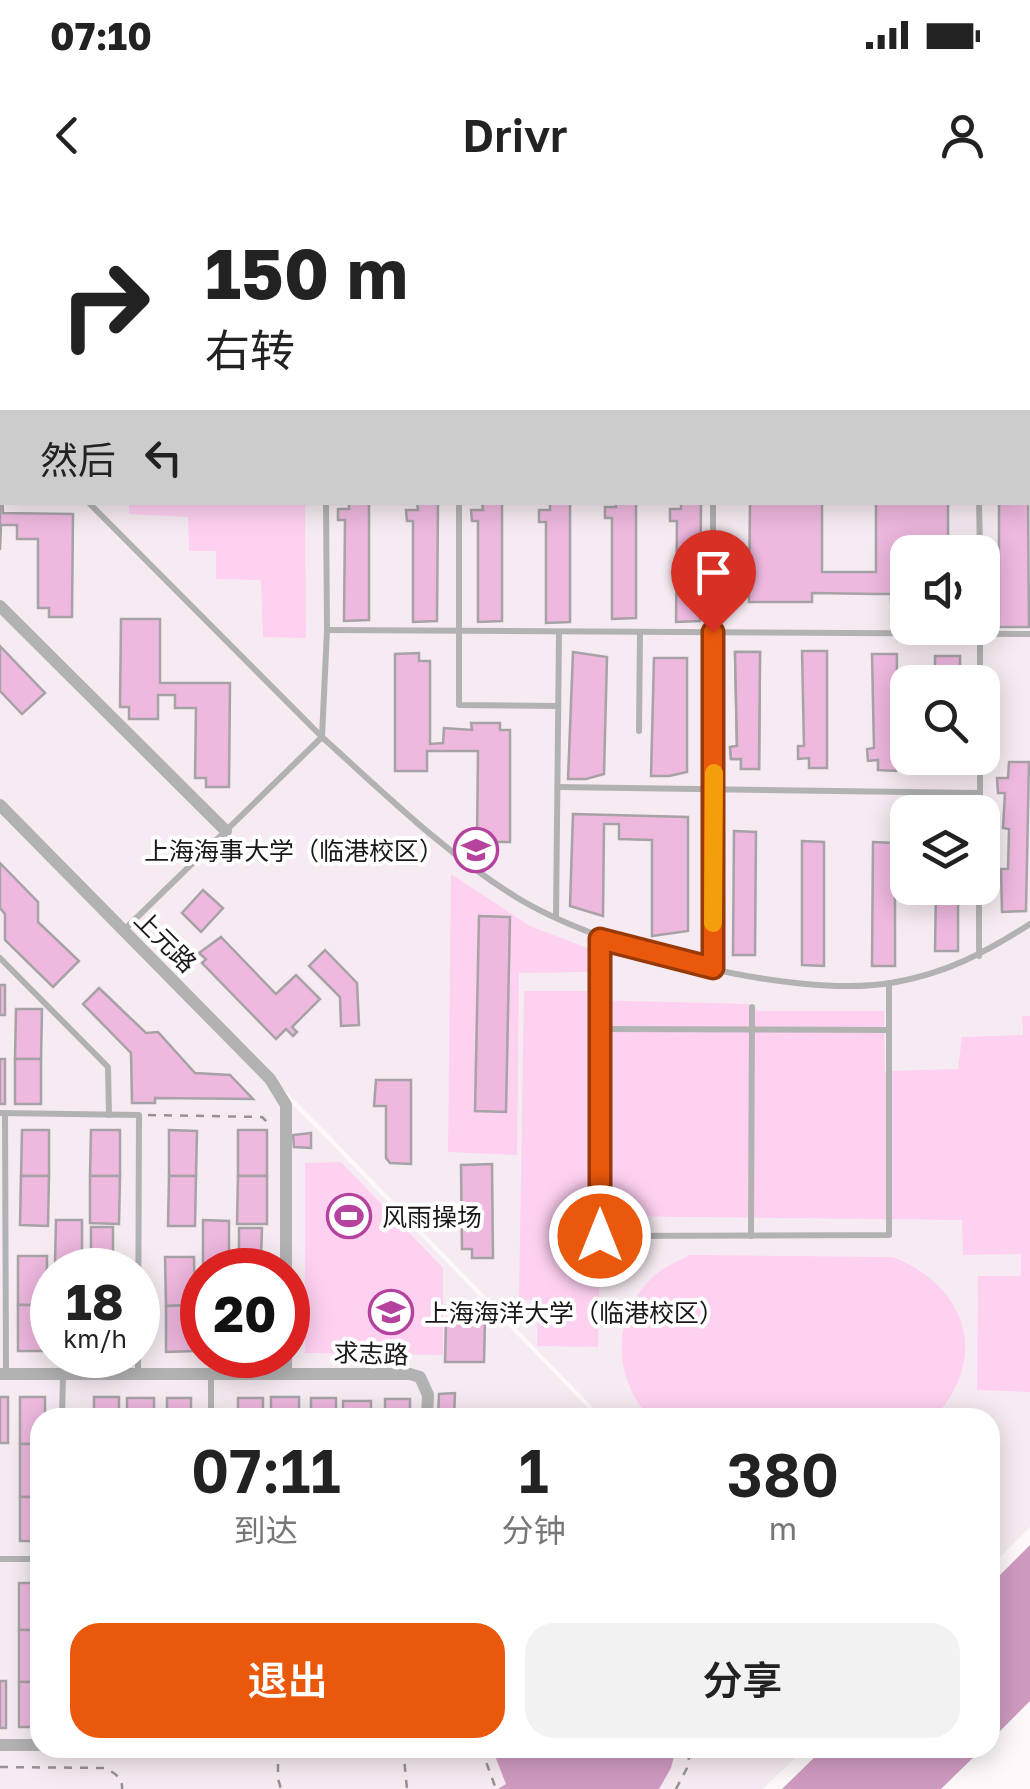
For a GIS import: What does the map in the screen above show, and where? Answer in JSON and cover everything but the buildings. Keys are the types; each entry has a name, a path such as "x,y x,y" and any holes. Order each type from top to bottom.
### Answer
{"street":[{"path":"0,606 226,830"},
{"name":"上元路","path":"0,805 270,1079 286,1105 286,1248"},
{"name":"求志路","path":"3,1374 30,1374"},
{"name":"求志路","path":"310,1374 420,1376 428,1395 427,1408"},
{"path":"0,1745 30,1746"}],"lane":[{"path":"91,505 322,737 448,850 518,898 600,939 713,968 818,987 889,984 936,972 979,956 1030,924"},
{"path":"124,930 322,737 326,505"},
{"path":"459,505 460,705 558,706"},
{"path":"713,505 713,968"},
{"path":"980,505 980,535"},
{"path":"326,630 890,631"},
{"path":"639,731 640,632"},
{"path":"1000,632 1030,634"},
{"path":"556,917 559,633"},
{"path":"558,787 980,793 980,775"},
{"path":"979,956 980,905"},
{"path":"600,939 600,1236 889,1236 889,984"},
{"path":"0,958 108,1066 109,1114"},
{"path":"750,1236 752,1007"},
{"path":"600,1029 889,1030"},
{"path":"3,1374 2,1114 138,1115 138,1248"},
{"path":"62,1408 63,1378"},
{"path":"211,1378 211,1408"},
{"path":"0,1559 30,1559"}],"path":[{"path":"138,1115 262,1117"},
{"path":"278,1758 282,1789"},
{"path":"403,1758 408,1789"},
{"path":"485,1758 496,1789"},
{"path":"676,1789 687,1758"},
{"path":"0,1767 104,1768 114,1772 122,1789"}],"shaded area":[{"name":"上海海事大学（临港校区）","path":"0,505 1030,505 1030,1527 1000,1557 1000,1408 593,1408 327,1133 0,805"},
{"path":"129,505 305,505 306,638 263,637 261,580 216,579 216,551 189,551 188,517 129,514"},
{"name":"上海海洋大学（临港校区）","path":"0,810 588,1408 30,1408 30,1758 795,1758 763,1789 0,1789"},
{"path":"451,874 530,926 590,949 590,972 519,973 517,1155 448,1152"},
{"path":"524,991 588,991 589,1000 748,1004 758,1011 884,1011 885,1071 958,1069 962,1037 1023,1035 1022,1016 1030,1016 1030,1392 977,1390 978,1276 1021,1276 1021,1254 963,1255 962,1220 601,1216 598,1347 537,1346 538,1300 519,1300"},
{"name":"风雨操场","path":"341,1162 443,1268 443,1355 310,1353 305,1163"},
{"path":"690,1255 893,1257 918,1270 953,1304 962,1325 965,1347 962,1370 942,1408 643,1408 623,1365 624,1326 641,1290 667,1267"},
{"path":"1030,1545 1030,1701 1000,1731 1000,1575"},
{"path":"496,1758 674,1758 659,1789 498,1789 506,1784"},
{"path":"814,1758 973,1758 941,1789 782,1789"}],"slow traffic":[{"path":"713,923 714,773"}],"place":[{"name":"上海海事大学（临港校区）","path":"476,850"},
{"name":"风雨操场","path":"349,1216"},
{"name":"上海海洋大学（临港校区）","path":"391,1312"}],"route":[{"path":"600,1236 600,939 713,968 713,632"}]}
